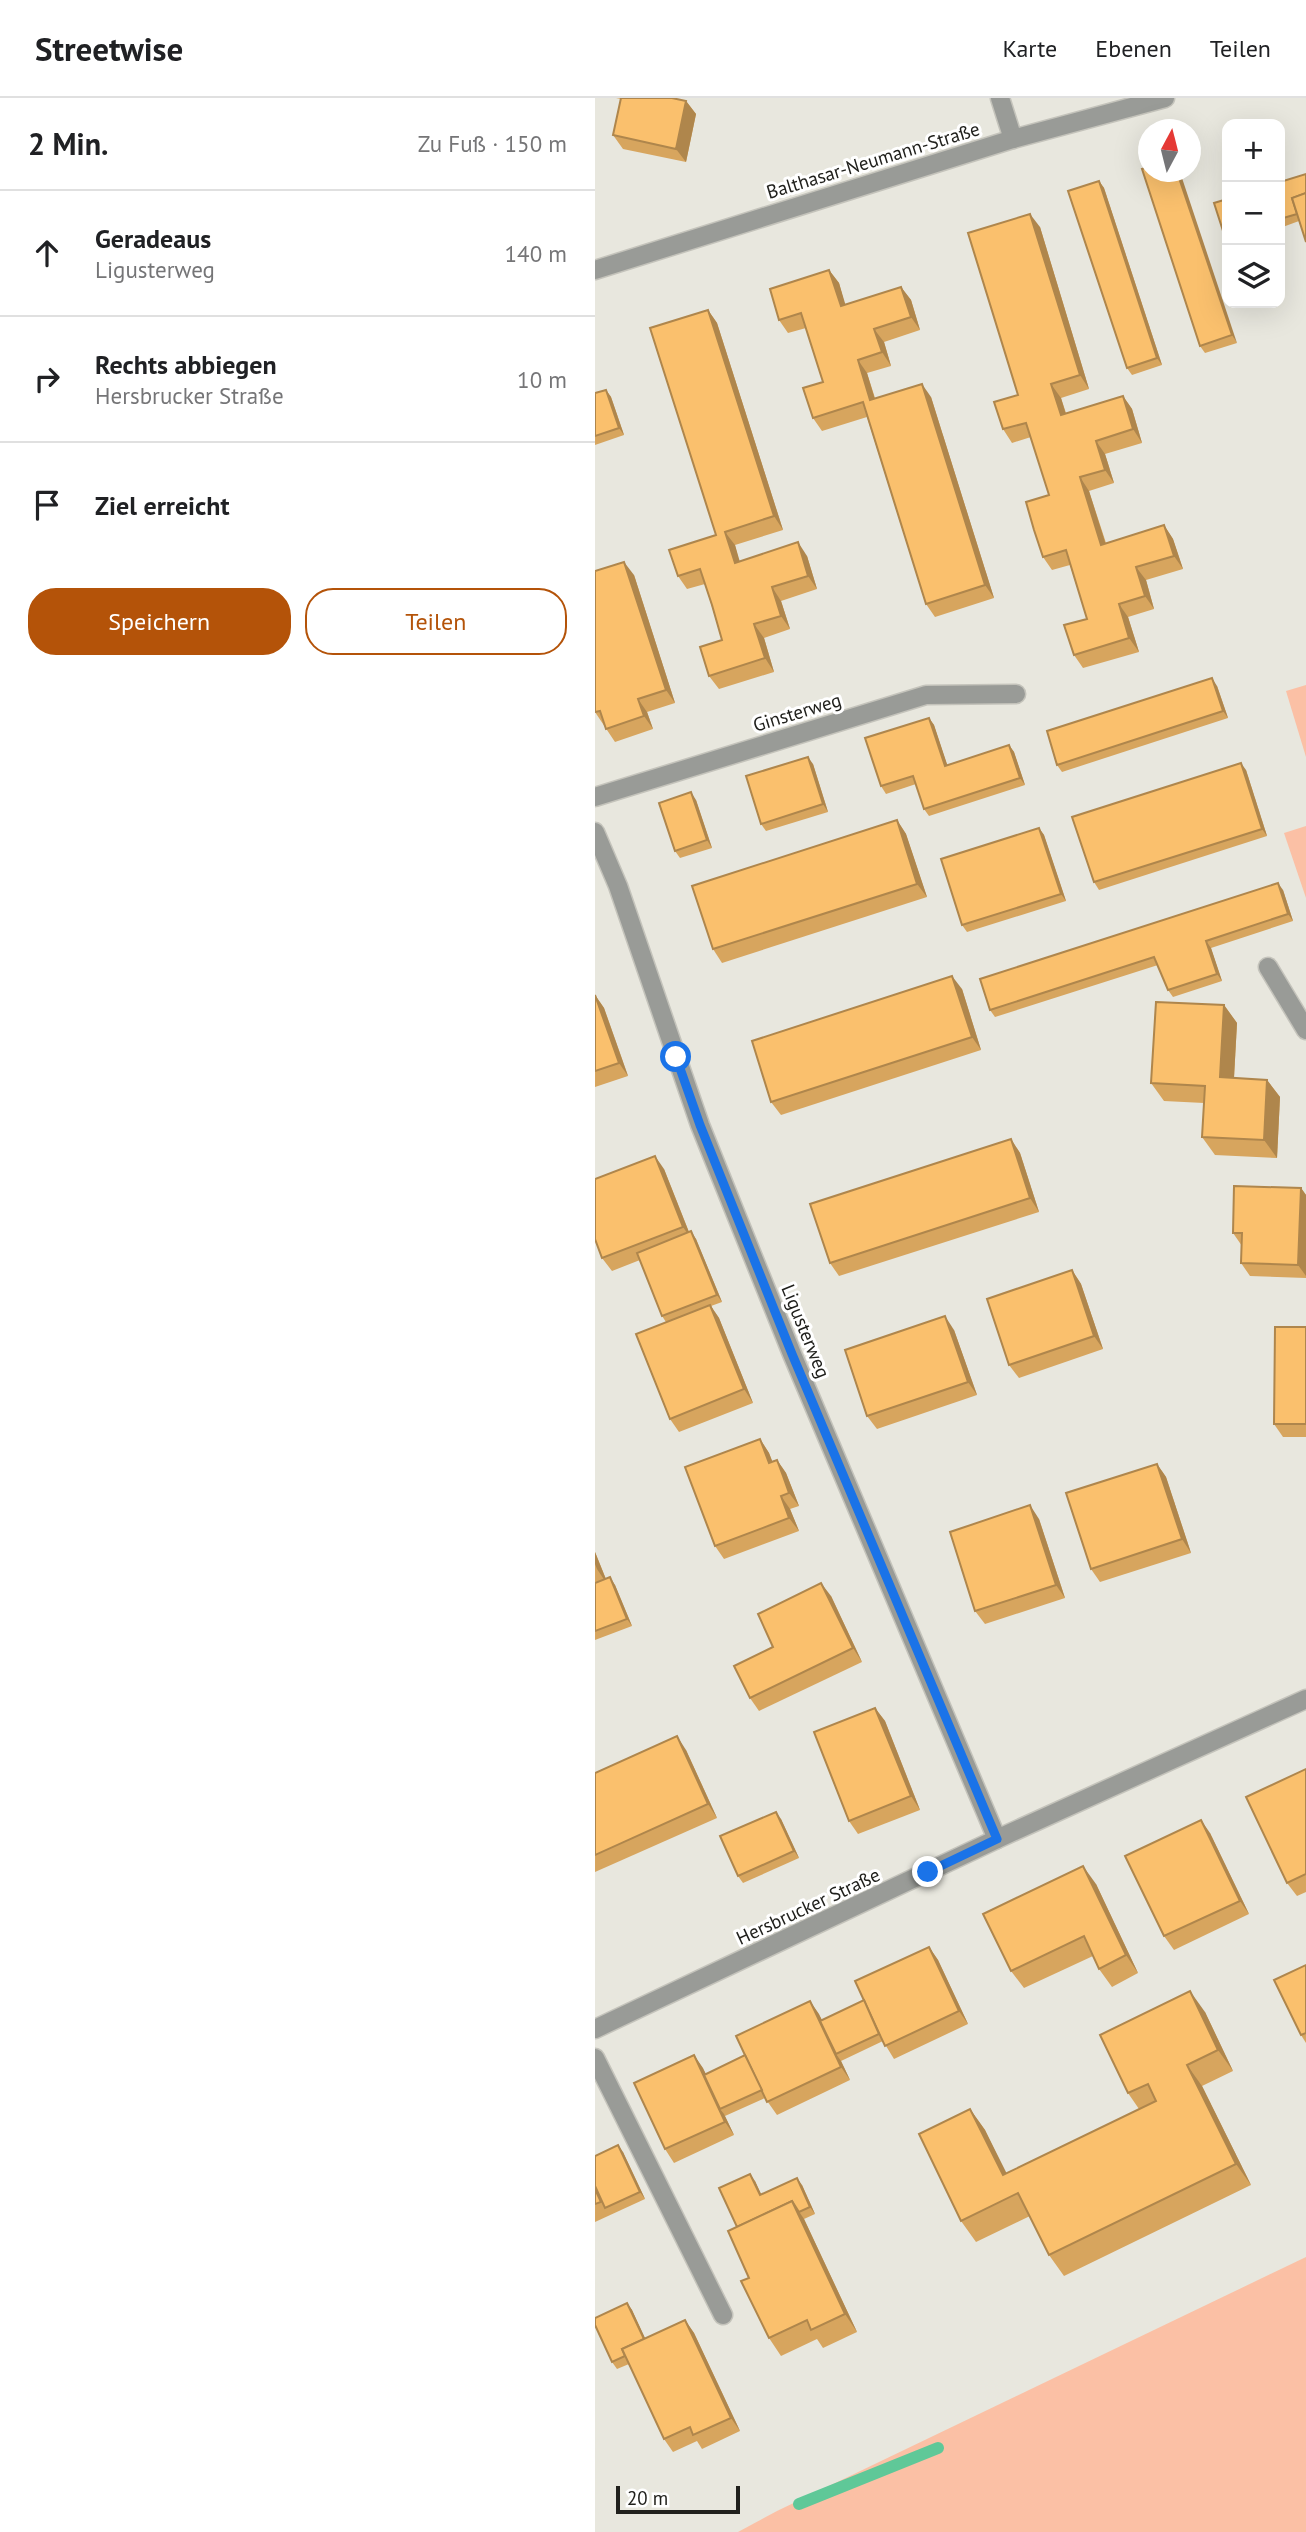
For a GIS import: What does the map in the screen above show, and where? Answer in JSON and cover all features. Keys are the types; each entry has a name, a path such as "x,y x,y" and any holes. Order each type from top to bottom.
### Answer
{"street":[{"path":"1000,98 1013,139"},
{"name":"Balthasar-Neumann-Straße","path":"595,270 1013,139 1165,98"},
{"name":"Ginsterweg","path":"595,797 926,695 1016,694"},
{"name":"Ligusterweg","path":"595,832 618,886 700,1125 792,1354 997,1839"},
{"path":"1268,967 1306,1030"},
{"name":"Hersbrucker Straße","path":"595,2029 997,1839 1306,1699"},
{"path":"595,2058 723,2315"}],"shaded area":[{"path":"1306,685 1306,757 1286,691"},
{"path":"1306,826 1306,898 1284,833"},
{"path":"1306,2257 1306,2532 738,2532 777,2511"}],"building":[{"path":"621,98 672,98 686,101 676,149 613,135"},
{"path":"1306,174 1306,193 1292,198 1297,214 1285,218 1285,182"},
{"path":"1099,181 1157,358 1127,368 1068,191"},
{"path":"1146,182 1180,182 1232,335 1200,346"},
{"path":"1306,193 1306,242 1292,198"},
{"path":"1222,201 1222,228 1214,203"},
{"path":"1030,214 1080,375 1051,384 1061,415 1123,396 1133,429 1096,441 1105,470 1080,477 1101,545 1164,525 1174,556 1136,567 1145,596 1119,604 1129,638 1074,655 1064,625 1087,619 1066,550 1043,557 1034,530 1026,502 1049,495 1026,423 1003,429 994,402 1018,395 968,233"},
{"path":"829,270 841,306 901,287 911,317 874,329 882,352 858,360 870,400 922,384 985,585 926,604 863,402 813,418 803,388 823,382 801,313 779,320 770,289"},
{"path":"708,310 774,516 725,532 735,563 798,542 808,576 772,587 781,616 754,624 765,658 709,676 700,647 722,640 712,605 700,569 678,576 669,550 716,535 650,328"},
{"path":"606,390 619,428 595,436 595,393"},
{"path":"624,562 666,690 638,699 644,716 606,729 600,711 595,712 595,571"},
{"path":"1212,678 1223,711 1057,765 1047,731"},
{"path":"929,718 945,766 1009,745 1020,778 924,809 913,776 881,786 865,738"},
{"path":"808,757 823,804 761,824 746,776"},
{"path":"1241,763 1262,829 1094,882 1072,817"},
{"path":"691,792 707,840 675,851 659,803"},
{"path":"897,820 917,884 713,949 692,886"},
{"path":"1039,828 1061,894 962,925 941,859"},
{"path":"1278,883 1288,914 1206,941 1217,974 1168,990 1154,957 990,1010 980,979"},
{"path":"952,976 972,1037 771,1102 752,1041"},
{"path":"595,995 619,1063 595,1071"},
{"path":"1156,1002 1224,1005 1220,1077 1267,1080 1264,1140 1202,1137 1205,1086 1151,1083"},
{"path":"1011,1139 1030,1198 830,1263 810,1204"},
{"path":"655,1156 683,1227 602,1258 595,1239 595,1179"},
{"path":"1234,1186 1301,1188 1298,1265 1241,1263 1242,1233 1233,1233"},
{"path":"691,1231 717,1295 662,1316 637,1253"},
{"path":"1072,1270 1094,1336 1009,1365 987,1299"},
{"path":"710,1305 744,1389 670,1419 636,1334"},
{"path":"945,1316 968,1382 867,1416 845,1350"},
{"path":"1275,1327 1306,1327 1306,1424 1274,1424"},
{"path":"760,1439 769,1463 777,1460 783,1476 789,1493 781,1496 789,1518 715,1546 685,1467"},
{"path":"1157,1464 1182,1539 1091,1569 1066,1493"},
{"path":"1030,1505 1056,1585 975,1611 950,1532"},
{"path":"610,1577 627,1619 595,1631 595,1583"},
{"path":"821,1583 853,1648 750,1698 734,1666 773,1647 758,1614"},
{"path":"875,1708 911,1796 849,1821 814,1732"},
{"path":"677,1736 708,1804 595,1855 595,1773"},
{"path":"1306,1769 1306,1874 1287,1883 1246,1797"},
{"path":"776,1812 794,1851 738,1876 720,1836"},
{"path":"1201,1820 1240,1901 1164,1936 1125,1856"},
{"path":"1083,1866 1126,1955 1099,1969 1084,1936 1011,1971 983,1914"},
{"path":"929,1947 959,2011 885,2046 855,1981"},
{"path":"1306,1965 1306,2033 1301,2035 1274,1980"},
{"path":"1190,1991 1218,2050 1187,2065 1236,2164 1049,2255 1018,2193 961,2221 919,2134 970,2109 1003,2175 1156,2101 1148,2084 1128,2093 1100,2035"},
{"path":"864,2000 879,2034 836,2054 820,2021"},
{"path":"810,2001 841,2067 767,2102 736,2036"},
{"path":"694,2055 725,2122 665,2149 634,2083"},
{"path":"745,2055 762,2090 720,2109 704,2075"},
{"path":"618,2145 640,2192 605,2208 595,2186 595,2156"},
{"path":"750,2174 760,2195 797,2178 810,2207 799,2212 792,2201 737,2227 719,2188"},
{"path":"595,2189 601,2202 595,2204"},
{"path":"792,2201 845,2314 811,2330 807,2320 769,2338 741,2281 749,2278 728,2231"},
{"path":"627,2303 644,2339 622,2349 625,2356 612,2362 595,2325 595,2318"},
{"path":"685,2320 731,2418 693,2435 690,2427 664,2439 622,2349"}],"waterway":[{"path":"799,2504 938,2448"}],"route":[{"path":"676,1057 700,1125 792,1354 877,1549 997,1839 928,1872"}]}
